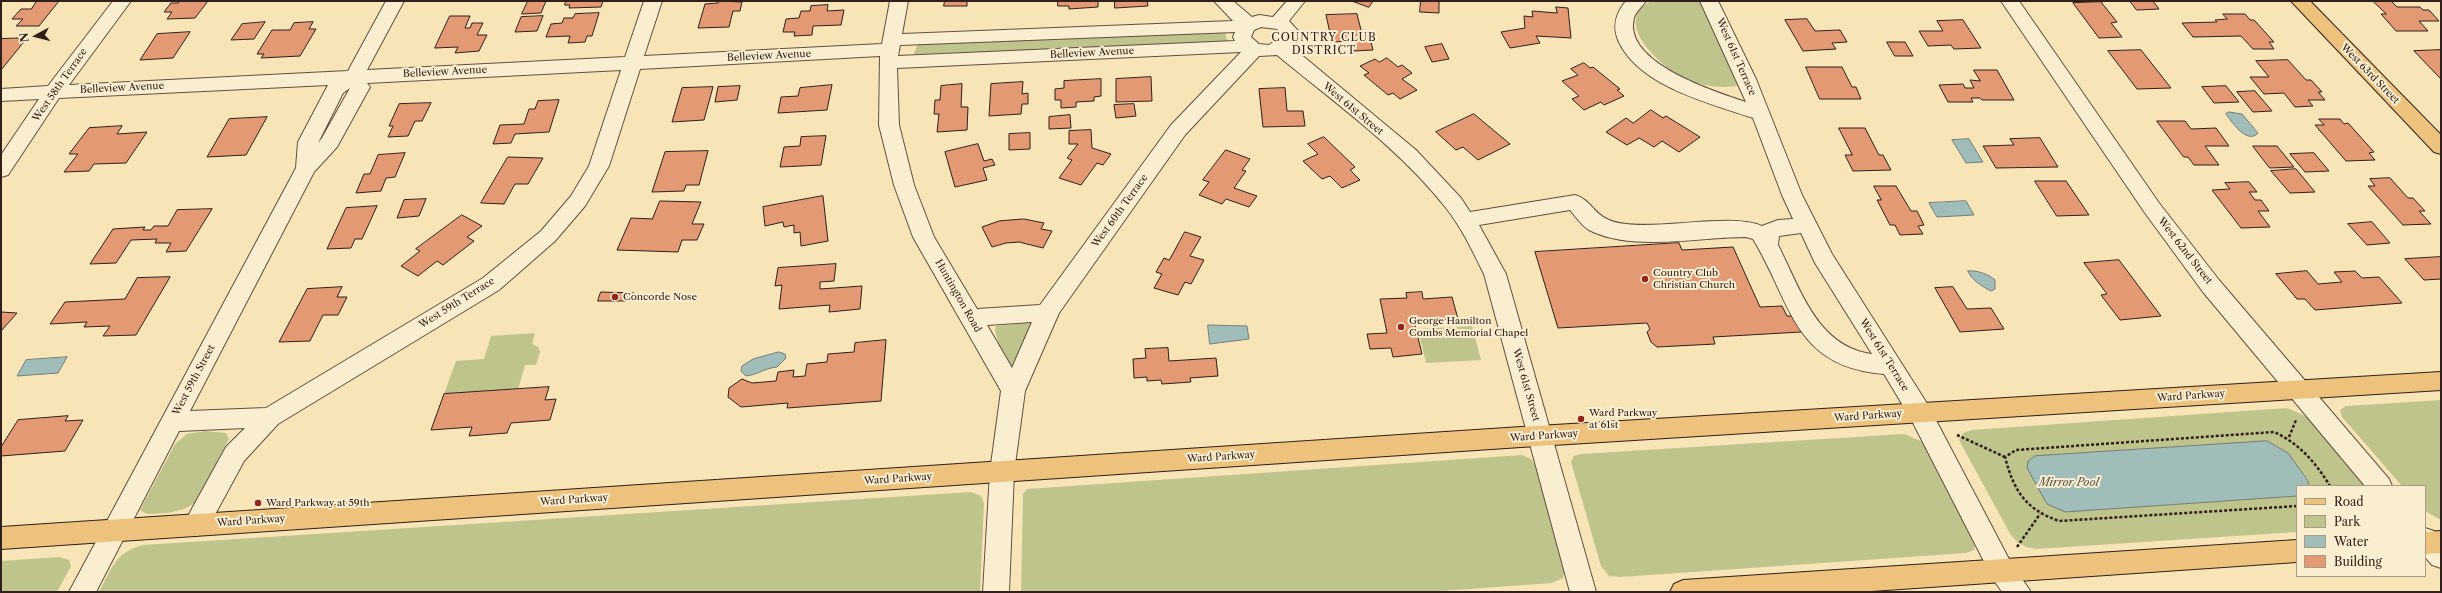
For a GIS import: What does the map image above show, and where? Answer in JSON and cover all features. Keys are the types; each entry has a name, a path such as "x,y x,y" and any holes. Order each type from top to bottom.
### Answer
{"main road":[{"name":"West 63rd Street","path":"2300,1 2441,147"},
{"name":"Ward Parkway","path":"1,538 1541,436 2441,381"},
{"path":"1683,592 2296,551"}],"street":[{"name":"West 58th Terrace","path":"1,170 54,92 122,1"},
{"path":"354,77 395,1"},
{"name":"West 59th Terrace","path":"196,525 235,454 270,417 491,284 548,236 578,201 599,166 653,1"},
{"name":"Huntington Road","path":"900,1 889,51 889,125 904,185 924,237 1013,391"},
{"path":"1224,1 1240,18 1250,25 1242,37 1252,47"},
{"path":"1281,48 1289,42 1293,35 1287,28 1278,23 1296,1"},
{"name":"West 61st Terrace","path":"1638,1 1629,8 1623,24 1626,41 1639,59 1661,74 1690,89 1760,114"},
{"name":"West 61st Terrace","path":"1709,1 1744,72 1792,195 1823,257 1920,412 2002,571 2018,592"},
{"name":"West 62nd Street","path":"2010,1 2152,208 2211,286 2379,485"},
{"name":"Belleview Avenue","path":"1,95 889,51 1250,25 1266,21 1278,23"},
{"name":"Belleview Avenue","path":"889,51 1252,47 1270,51 1281,48"},
{"name":"West 60th Terrace","path":"1013,391 1046,312 1178,130 1252,47"},
{"name":"West 61st Street","path":"1281,48 1409,155 1454,203 1479,242 1495,274 1583,592"},
{"name":"West 59th Street","path":"82,592 306,168 330,142 360,87 354,77"},
{"path":"1465,220 1574,202 1596,224 1613,229 1642,233 1737,228 1749,229 1760,234 1805,321 1820,340 1837,353 1862,363 1890,365"},
{"path":"1767,245 1769,232 1778,228 1807,225"},
{"path":"970,318 1046,312"},
{"path":"996,592 1002,472 1013,391"},
{"path":"172,422 270,417"}],"path":[{"path":"2288,437 2296,418"},
{"path":"2005,457 2016,450 2082,444 2274,432 2288,437 2301,448 2329,485"},
{"path":"1957,434 2005,457"},
{"path":"2005,457 2008,469 2027,504 2040,514 2059,521 2296,506"},
{"path":"2002,571 2040,514"}],"green space":[{"path":"1651,1 1701,1 1740,82 1737,86 1715,87 1693,82 1680,76 1661,62 1643,42 1637,30 1636,19 1640,9"},
{"path":"1225,31 1227,40 1225,42 916,56 914,53 918,44"},
{"path":"1027,323 1032,324 1011,371 1006,369 995,331 996,326"},
{"path":"1472,326 1481,360 1426,363 1418,329"},
{"path":"535,333 532,344 538,347 540,352 536,365 525,365 518,389 444,394 456,361 484,359 491,336"},
{"path":"2441,400 2441,520 2426,512 2426,485 2401,485 2342,417 2340,410 2346,406"},
{"path":"2287,408 2308,417 2365,485 2296,485 2296,532 2036,549 2016,541 2008,530 1959,440 1963,433 1972,430"},
{"path":"205,431 226,433 229,439 195,503 184,509 168,513 147,514 140,510 175,444 187,434"},
{"path":"1904,434 1921,441 1929,451 1975,542 1974,550 1966,553 1621,577 1609,576 1601,566 1571,462 1574,456 1581,454"},
{"path":"1522,455 1531,459 1536,466 1565,568 1563,578 1552,583 1428,592 1021,592 1023,494 1027,489"},
{"path":"971,492 981,496 984,503 980,592 99,592 115,562 126,552 143,545"},
{"path":"59,557 69,560 71,566 57,592 1,592 1,561"}],"water":[{"path":"2229,112 2242,114 2258,133 2254,136 2249,136 2240,131 2226,114"},
{"path":"1969,139 1983,162 1966,163 1952,140"},
{"path":"1966,201 1974,215 1937,217 1929,203"},
{"path":"1968,271 1986,274 1995,280 1995,289 1991,291 1981,285 1974,280"},
{"path":"1208,325 1247,326 1249,339 1210,344"},
{"path":"779,352 785,354 786,358 777,367 746,376 741,371 742,366 753,359"},
{"path":"67,357 58,373 17,376 26,360"},
{"name":"Mirror Pool","path":"2267,441 2288,453 2308,481 2309,485 2296,485 2296,496 2065,512 2047,504 2027,468 2028,461 2035,456"}],"building":[{"path":"37,1 59,1 39,26 16,26 23,19 12,19 21,9 31,9"},
{"path":"180,1 208,1 195,18 167,19 172,12 164,12 171,3 178,3"},
{"path":"528,1 546,1 541,13 522,14"},
{"path":"566,1 603,1 601,7 569,8 570,5 565,5"},
{"path":"718,1 742,2 740,11 733,11 729,27 698,28 705,4 718,3"},
{"path":"945,1 967,1 967,6 944,6"},
{"path":"1058,1 1098,1 1098,7 1069,9 1069,6 1058,6"},
{"path":"1115,1 1147,1 1148,6 1115,8"},
{"path":"1352,1 1373,1 1369,7"},
{"path":"1421,1 1439,1 1439,13 1420,12"},
{"path":"2130,1 2153,1 2159,9 2137,10"},
{"path":"2373,1 2391,1 2397,7 2420,7 2423,10 2429,10 2439,21 2419,21 2428,31 2396,31 2381,14 2386,14"},
{"path":"2101,2 2117,22 2111,23 2122,37 2099,38 2073,3"},
{"path":"828,5 827,11 844,10 841,25 813,26 812,35 794,36 795,32 783,32 786,19 799,18 801,11 810,11 811,6"},
{"path":"1556,7 1568,8 1571,38 1536,36 1540,43 1510,48 1501,32 1525,28 1524,16 1533,17 1532,11 1557,13"},
{"path":"599,13 592,36 587,36 585,42 568,43 570,36 546,37 551,24 562,23 564,18 573,18 575,14"},
{"path":"1357,14 1363,38 1370,38 1373,50 1354,51 1351,41 1332,42 1326,15"},
{"path":"2223,14 2245,14 2250,20 2254,20 2274,42 2269,42 2274,49 2253,49 2241,36 2193,37 2182,23 2217,22 2215,20 2227,19"},
{"path":"450,16 470,16 465,28 470,28 472,23 483,23 477,35 487,35 479,51 455,53 458,47 435,48"},
{"path":"543,16 537,31 515,32 521,17"},
{"path":"1807,19 1815,31 1840,30 1847,42 1832,43 1836,49 1803,51 1785,20"},
{"path":"1963,20 1981,48 1954,49 1951,45 1928,46 1919,31 1943,31 1937,21"},
{"path":"265,22 254,39 231,40 242,24"},
{"path":"313,22 309,29 316,29 300,56 261,58 264,54 257,54 272,30 290,30 294,23"},
{"path":"190,32 173,58 140,60 157,34"},
{"path":"27,38 1,70 1,39"},
{"path":"1887,42 1905,42 1913,56 1895,56"},
{"path":"1442,44 1449,59 1432,62 1425,47"},
{"path":"2141,50 2171,88 2137,89 2108,51"},
{"path":"2441,50 2441,79 2414,51"},
{"path":"1387,58 1398,67 1402,65 1412,73 1402,79 1417,90 1400,99 1393,93 1388,95 1364,75 1369,73 1360,66 1375,59 1379,62"},
{"path":"2288,60 2306,80 2311,80 2322,92 2318,92 2325,100 2308,100 2313,106 2295,107 2284,93 2264,94 2250,77 2269,77 2256,61"},
{"path":"1584,63 1590,68 1593,67 1620,89 1617,90 1624,96 1604,105 1601,102 1584,110 1572,99 1579,96 1562,81 1578,75 1571,69"},
{"path":"1806,67 1842,67 1852,87 1856,87 1861,99 1820,99"},
{"path":"1974,70 1997,70 2014,100 1982,100 1980,98 1971,98 1973,102 1948,102 1939,85 1963,84 1965,88 1974,88 1970,80 1980,81"},
{"path":"1151,77 1152,101 1116,102 1116,79"},
{"path":"1101,79 1101,96 1094,97 1094,101 1076,102 1076,107 1061,108 1061,100 1055,100 1055,89 1064,88 1064,81"},
{"path":"1023,82 1022,94 1028,93 1028,104 1022,104 1021,114 989,116 991,84"},
{"path":"962,84 961,107 968,107 967,130 937,132 939,114 934,114 935,100 940,100 941,86"},
{"path":"832,85 827,110 778,113 781,97 798,96 800,88"},
{"path":"740,86 737,100 715,102 718,87"},
{"path":"2226,86 2239,102 2214,103 2202,87"},
{"path":"713,87 704,120 672,122 682,88"},
{"path":"1285,88 1287,111 1303,111 1305,126 1263,127 1259,89"},
{"path":"2255,91 2272,111 2253,112 2237,92"},
{"path":"559,100 549,132 515,134 511,143 493,144 500,125 524,124 529,109 535,109 538,101"},
{"path":"431,103 422,121 415,121 408,136 388,137 393,126 389,126 399,104"},
{"path":"1134,104 1136,116 1116,118 1114,105"},
{"path":"1651,110 1663,118 1666,116 1700,137 1679,152 1662,141 1654,147 1639,138 1627,145 1606,132 1626,118 1633,123"},
{"path":"1474,114 1510,144 1478,160 1463,147 1456,150 1436,132"},
{"path":"1070,115 1071,128 1049,129 1049,117"},
{"path":"267,117 246,155 207,157 229,119"},
{"path":"2319,119 2340,119 2344,124 2348,123 2374,152 2369,153 2375,160 2346,161 2315,125 2324,125"},
{"path":"2157,121 2185,121 2191,129 2216,128 2229,146 2205,146 2219,165 2194,165 2188,157 2184,157"},
{"path":"122,126 117,134 147,132 126,163 94,164 89,171 64,172 78,154 69,154 89,128"},
{"path":"1839,128 1865,128 1879,155 1883,155 1891,170 1853,171 1845,155 1852,155"},
{"path":"1091,130 1092,148 1111,154 1103,165 1097,163 1081,185 1059,178 1072,160 1067,158 1078,144 1069,144 1069,131"},
{"path":"1030,133 1030,149 1009,150 1009,134"},
{"path":"826,136 821,165 780,167 784,147 800,146 801,137"},
{"path":"1324,137 1355,167 1350,170 1360,180 1342,188 1330,176 1322,179 1303,161 1318,154 1308,144"},
{"path":"2040,138 2058,167 1996,168 1983,146 2014,145 2010,139"},
{"path":"978,144 984,161 992,159 995,165 983,168 987,180 955,187 945,152"},
{"path":"2253,146 2277,146 2294,167 2270,168"},
{"path":"1226,150 1250,159 1242,170 1246,171 1234,188 1257,196 1249,207 1226,199 1222,204 1199,195 1209,182 1203,180"},
{"path":"708,151 699,185 686,185 684,191 652,192 665,152"},
{"path":"405,153 395,177 386,178 381,191 356,193 364,174 370,174 378,155"},
{"path":"2314,153 2329,171 2305,172 2290,154"},
{"path":"508,157 543,158 528,184 515,184 504,204 481,203"},
{"path":"2296,169 2315,192 2290,193 2271,171"},
{"path":"2390,178 2408,198 2413,198 2425,211 2419,211 2431,224 2403,225 2368,186 2375,186 2370,179"},
{"path":"2035,181 2066,181 2089,215 2057,216"},
{"path":"2249,182 2257,192 2249,192 2255,200 2261,200 2269,211 2258,211 2270,227 2241,228 2212,190 2230,189 2225,183"},
{"path":"1874,186 1896,186 1911,211 1917,211 1924,225 1918,226 1923,234 1900,235 1895,225 1890,225 1877,200 1881,200"},
{"path":"823,196 828,241 801,246 800,232 794,233 794,225 784,227 783,222 765,226 763,207"},
{"path":"426,199 419,216 397,218 404,200"},
{"path":"660,201 701,202 692,224 704,224 697,240 682,240 678,252 617,250 631,218 652,219"},
{"path":"377,206 362,239 355,239 351,248 327,249 346,208"},
{"path":"212,209 186,251 166,252 171,243 155,243 157,239 131,240 116,263 90,264 113,229 145,227 143,230 151,230 154,226 168,226 177,210"},
{"path":"462,215 482,226 467,237 474,241 443,265 437,261 418,276 401,266 420,251 416,249"},
{"path":"1024,219 1044,223 1041,229 1052,231 1043,248 1019,242 1006,243 992,247 982,227 999,221"},
{"path":"2372,222 2390,243 2367,245 2348,224"},
{"path":"1185,232 1201,237 1190,256 1204,260 1191,284 1185,282 1178,295 1154,288 1162,274 1156,272 1164,258 1169,260"},
{"name":"Country Club Christian Church","path":"1679,243 1682,250 1733,247 1760,307 1782,306 1787,316 1793,316 1801,332 1713,337 1715,344 1657,347 1651,342 1647,332 1650,329 1647,323 1558,328 1535,252"},
{"path":"2441,257 2441,279 2424,280 2405,259"},
{"path":"2119,260 2161,316 2120,320 2101,295 2107,294 2084,263"},
{"path":"836,264 834,281 820,282 820,289 862,286 860,309 829,312 830,305 779,309 782,285 775,286 778,268"},
{"path":"2307,271 2318,284 2342,282 2334,272 2355,271 2362,278 2379,277 2402,303 2315,310 2305,299 2297,299 2276,274"},
{"path":"170,277 136,335 103,336 110,326 84,327 87,322 50,324 65,302 125,299 137,278"},
{"path":"342,287 337,297 347,297 338,315 323,315 310,341 279,342 307,289"},
{"path":"1953,287 1967,309 1991,308 2004,329 1960,332 1935,288"},
{"path":"601,292 634,293 630,301 598,301"},
{"name":"George Hamilton Combs Memorial Chapel","path":"1422,292 1423,299 1452,297 1458,319 1414,321 1422,354 1393,357 1391,348 1370,349 1367,334 1387,333 1380,299 1407,298 1406,293"},
{"path":"1,312 17,313 1,331"},
{"path":"886,340 881,401 787,408 788,403 741,407 728,397 729,388 742,379 752,383 776,381 778,372 794,370 793,377 805,376 807,364 827,362 828,354 854,352 855,343"},
{"path":"1168,348 1169,361 1216,358 1218,376 1190,378 1191,382 1162,384 1161,380 1147,381 1147,377 1134,378 1133,359 1146,358 1145,349"},
{"path":"549,387 545,400 556,399 550,420 511,423 507,433 469,436 472,427 431,430 444,394"},
{"path":"68,416 65,421 83,420 65,451 1,456 1,447 18,420"}],"place":[{"name":"Country Club Christian Church","path":"1645,279"},
{"name":"Concorde Nose","path":"615,297"},
{"name":"George Hamilton Combs Memorial Chapel","path":"1401,327"},
{"name":"Ward Parkway at 61st","path":"1581,419"},
{"name":"Ward Parkway at 59th","path":"258,503"}],"district":[{"name":"COUNTRY CLUB DISTRICT","path":"1324,44"}]}
